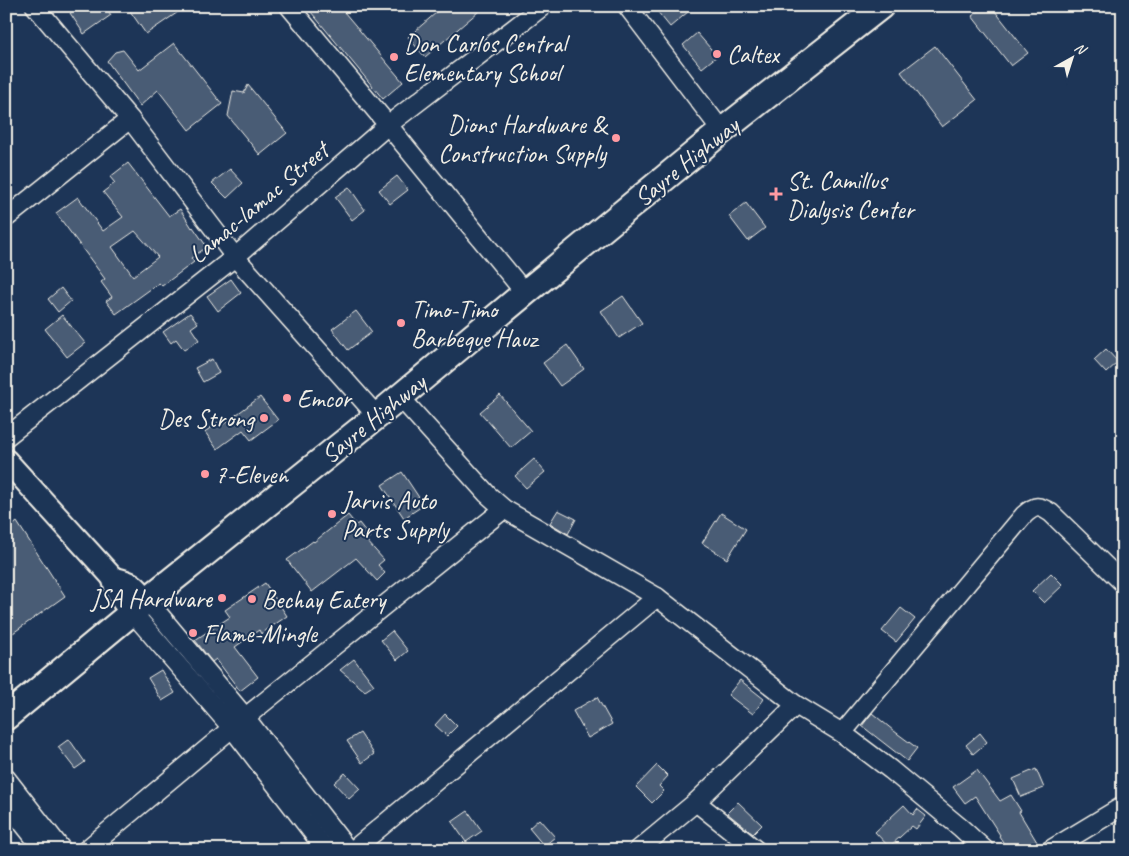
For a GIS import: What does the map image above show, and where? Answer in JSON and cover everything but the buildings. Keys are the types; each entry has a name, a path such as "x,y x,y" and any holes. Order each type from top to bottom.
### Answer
{"highway":[{"name":"Sayre Highway","path":"6,717 140,606 377,416 722,131 881,6"}],"main road":[{"path":"6,460 113,578 118,595 124,604 140,606"}],"street":[{"path":"35,6 130,119 235,257 377,416"},
{"path":"288,6 388,125 524,293"},
{"name":"Lamac-lamac Street","path":"6,437 235,257 388,125 543,6"},
{"path":"627,6 722,131"},
{"path":"6,218 130,119"},
{"path":"400,397 487,494 504,509 656,597 796,705 842,733 891,770 985,850"},
{"path":"842,733 1030,510 1036,507 1043,508 1051,513 1123,583"},
{"path":"86,850 238,723 504,509"},
{"path":"354,850 656,597"},
{"path":"140,606 348,850"},
{"path":"638,850 696,802 796,705"},
{"path":"238,723 326,850"},
{"path":"6,778 62,850"},
{"path":"6,802 44,850"},
{"path":"696,802 756,850"},
{"path":"1050,850 1123,806"}],"place":[{"name":"Caltex","path":"717,54"},
{"name":"Don Carlos Central Elementary School","path":"394,57"},
{"name":"Dions Hardware & Construction Supply","path":"616,138"},
{"name":"St. Camillus Dialysis Center","path":"776,194"},
{"name":"Timo-Timo Barbeque Hauz","path":"401,323"},
{"name":"Emcor","path":"287,398"},
{"name":"Des Strong","path":"264,418"},
{"name":"7-Eleven","path":"205,474"},
{"name":"Jarvis Auto Parts Supply","path":"332,514"},
{"name":"JSA Hardware","path":"222,598"},
{"name":"Bechay Eatery","path":"252,599"},
{"name":"Flame-Mingle","path":"193,633"}]}
